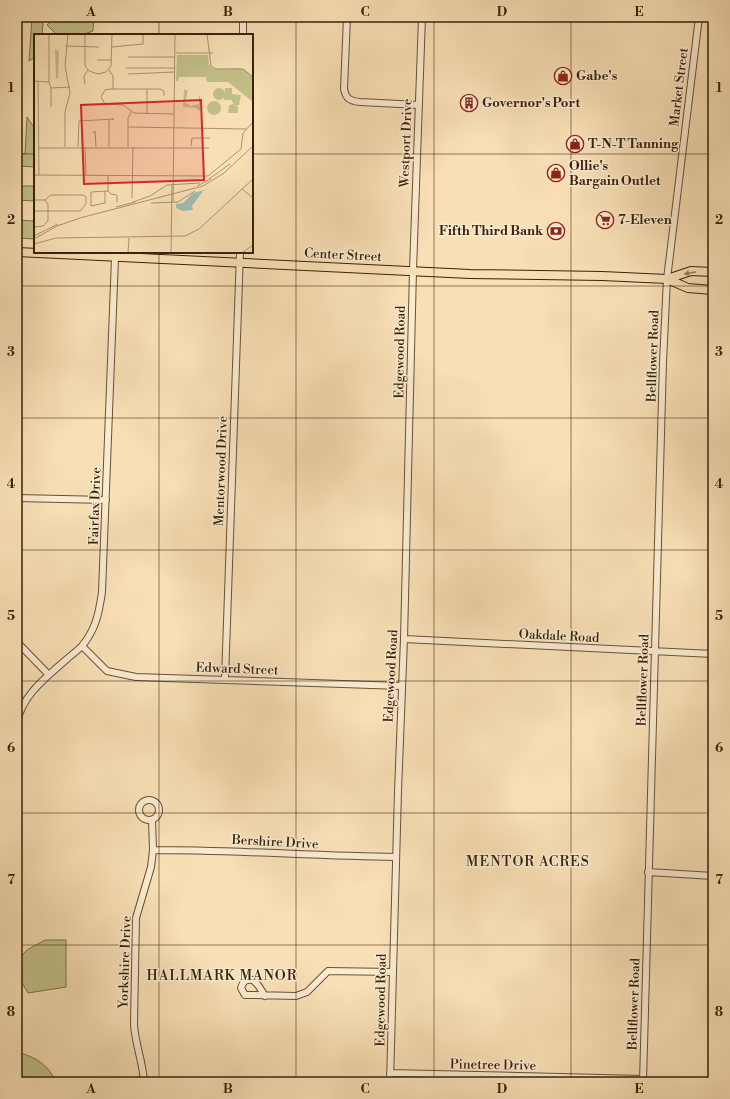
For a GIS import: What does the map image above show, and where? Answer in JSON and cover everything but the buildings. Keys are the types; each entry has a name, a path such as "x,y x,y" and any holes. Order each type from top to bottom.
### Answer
{"main road":[{"name":"Center Street","path":"17,252 115,258 413,270 470,274 602,276 667,279 688,288 712,290"},
{"name":"Center Street","path":"667,279 691,271 713,272"}],"street":[{"path":"243,17 243,34"},
{"path":"347,17 344,89 348,99 360,102 419,105"},
{"name":"Westport Drive","path":"413,270 422,17"},
{"name":"Market Street","path":"667,279 699,17"},
{"name":"Mentorwood Drive","path":"225,679 240,253"},
{"name":"Fairfax Drive","path":"17,724 23,704 49,675 82,646 92,631 98,618 102,592 115,258"},
{"name":"Edgewood Road","path":"390,1082 404,639 413,270"},
{"name":"Bellflower Road","path":"643,1080 654,652 667,279"},
{"path":"17,498 106,500"},
{"name":"Oakdale Road","path":"404,639 713,654"},
{"path":"17,642 49,675"},
{"name":"Edward Street","path":"82,646 107,671 136,677 402,686"},
{"name":"Yorkshire Drive","path":"144,1082 144,1075 135,1038 134,1024 136,918 151,867 153,850 152,820"},
{"name":"Bershire Drive","path":"153,850 218,850 313,856 396,857"},
{"path":"648,872 713,876"},
{"path":"265,996 296,996 307,992 328,971 393,972"},
{"name":"Pinetree Drive","path":"390,1073 643,1080"}],"shaded area":[{"path":"19,17 36,17 43,24 42,34 34,34 34,58 29,61 32,18"},
{"path":"56,17 94,17 93,31 84,34 56,34 47,25"},
{"path":"27,117 34,128 34,167 17,166 17,153 25,154"},
{"path":"17,186 34,186 34,201 17,200"},
{"path":"17,220 34,221 34,239 17,238"},
{"path":"45,940 66,940 66,987 28,993 17,974 17,961 27,950"},
{"path":"17,1052 30,1056 40,1062 49,1070 56,1082 17,1082"}],"place":[{"name":"Gabe's","path":"563,76"},
{"name":"Governor's Port","path":"469,103"},
{"name":"T-N-T Tanning","path":"575,144"},
{"name":"Ollie's Bargain Outlet","path":"556,173"},
{"name":"7-Eleven","path":"605,220"},
{"name":"Fifth Third Bank","path":"556,231"}],"district":[{"name":"MENTOR ACRES","path":"528,862"},
{"name":"HALLMARK MANOR","path":"222,976"}]}
